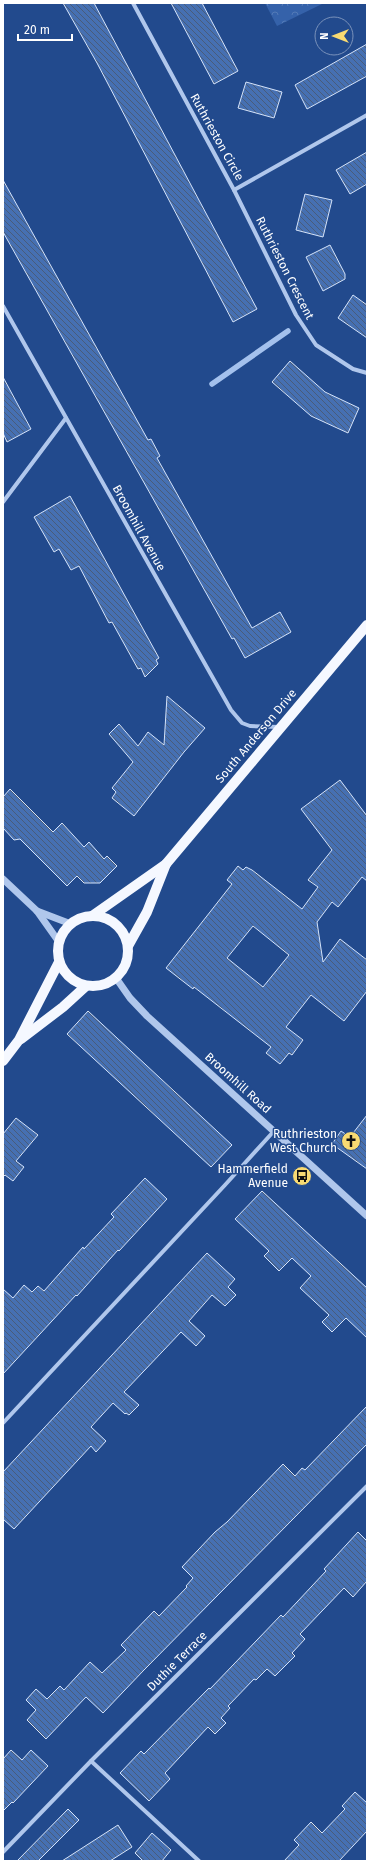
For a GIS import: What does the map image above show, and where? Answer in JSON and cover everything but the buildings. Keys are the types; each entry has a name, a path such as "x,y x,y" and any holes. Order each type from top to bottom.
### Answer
{"main road":[{"name":"South Anderson Drive","path":"166,864 367,625"},
{"path":"92,916 166,864"},
{"path":"128,946 124,934 116,924 105,918 92,916 81,918 71,924 63,932 59,942 59,962 65,973 74,982 86,986 102,986 116,978 126,964 128,946 147,912 166,864"},
{"path":"3,1061 19,1040 59,962"},
{"path":"19,1040 62,1007 86,986"}],"street":[{"name":"Ruthrieston Circle","path":"133,3 234,190 367,115"},
{"name":"Ruthrieston Crescent","path":"234,190 296,315 316,345 353,369 367,373"},
{"name":"Broomhill Avenue","path":"3,306 231,710 242,723 250,726 280,727"},
{"path":"3,502 66,418"},
{"path":"3,879 37,911 59,942"},
{"path":"37,911 71,924"},
{"name":"Broomhill Road","path":"116,978 130,998 144,1013 367,1216"},
{"path":"3,1423 226,1185 274,1131"},
{"name":"Duthie Terrace","path":"3,1852 91,1761 367,1486"},
{"path":"91,1761 199,1861"}],"green space":[{"path":"265,3 324,3 277,26"}],"waterway":[{"path":"212,384 288,331"}],"place":[{"name":"Ruthrieston West Church","path":"351,1141"},
{"name":"Hammerfield Avenue","path":"302,1176"}]}
